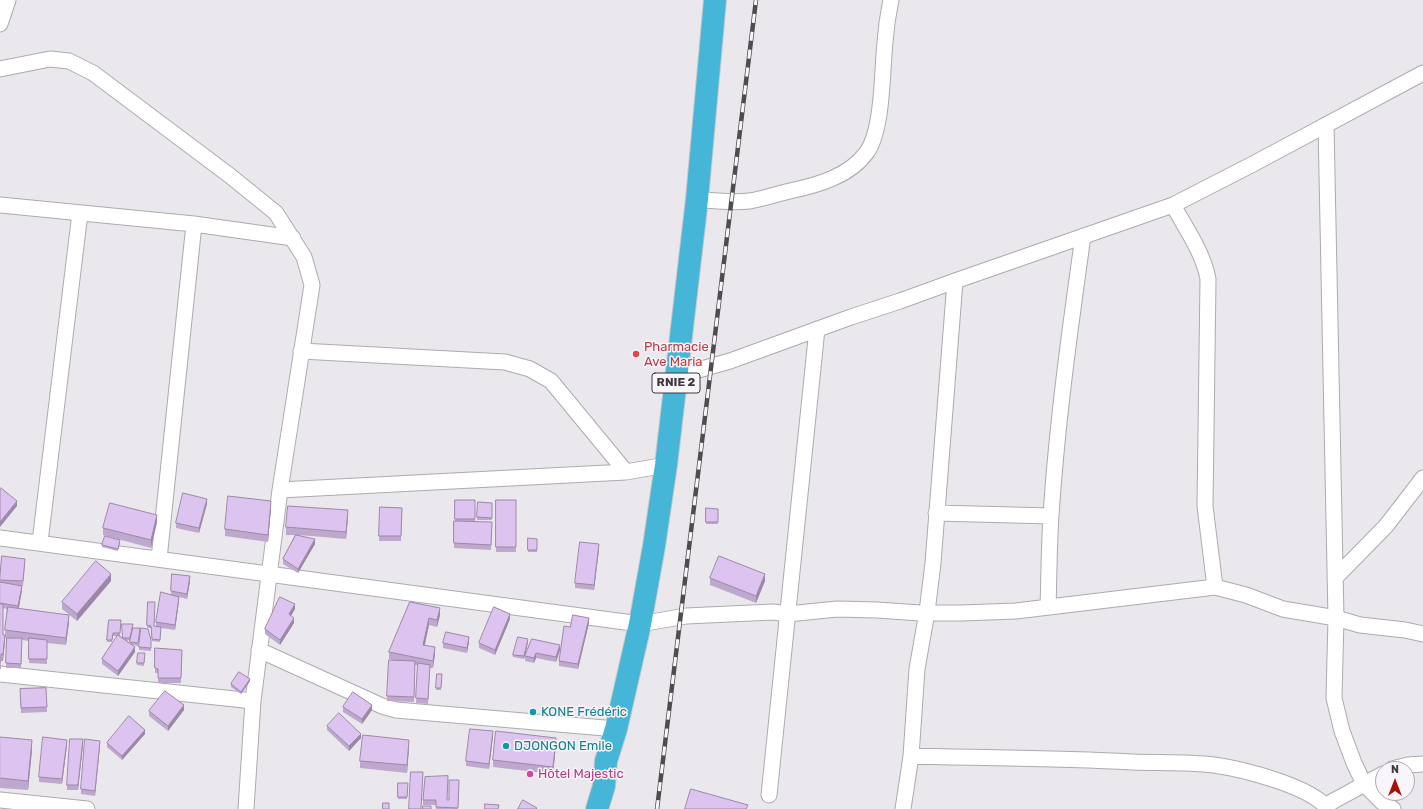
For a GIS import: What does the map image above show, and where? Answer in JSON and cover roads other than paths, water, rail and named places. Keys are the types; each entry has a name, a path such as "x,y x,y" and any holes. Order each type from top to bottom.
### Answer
{"highway":[{"name":"RNIE 2","path":"597,809 604,786 606,762 616,729 640,624 654,546 666,465 697,199 715,0"},
{"name":"RNIE 2","path":"581,809 593,783 606,762"}],"street":[{"path":"0,24 8,0"},
{"path":"697,199 716,202 748,201 807,188 835,177 853,166 867,151 876,130 881,97 890,0"},
{"path":"0,69 50,59 69,61 93,73 229,175 276,213 304,257 312,284 280,490 259,650 253,701 246,809"},
{"path":"677,376 730,362 817,329 1172,205 1253,164 1423,73"},
{"path":"1326,125 1336,618 1334,698 1342,731 1364,784 1382,802 1393,809"},
{"path":"0,205 194,224 293,238"},
{"path":"1172,205 1198,249 1206,266 1208,279 1205,506 1215,587"},
{"path":"40,542 80,213"},
{"path":"159,559 194,224"},
{"path":"1048,607 1051,516 1061,406 1083,236"},
{"path":"903,809 911,756 916,675 927,612 955,281"},
{"path":"769,795 817,329"},
{"path":"301,351 505,362 530,369 551,381 626,472"},
{"path":"280,490 626,472 666,465"},
{"path":"1335,578 1386,526 1423,478"},
{"path":"936,514 1051,516"},
{"path":"0,538 40,542 640,624 686,616 773,612 788,614 837,609 920,613 1016,611 1215,587 1283,608 1336,618 1360,625 1405,630 1423,634"},
{"path":"259,650 382,706 396,710 616,729"},
{"path":"0,674 253,701"},
{"path":"911,756 1213,765 1248,771 1276,780 1308,794 1327,807 1375,778"},
{"path":"0,800 87,809"}],"railway":[{"path":"657,809 756,0"}],"place":[{"name":"Pharmacie Ave Maria","path":"636,354"},
{"name":"KONE Frédéric","path":"533,712"},
{"name":"DJONGON Emile","path":"506,746"},
{"name":"Hôtel Majestic","path":"530,774"}]}
